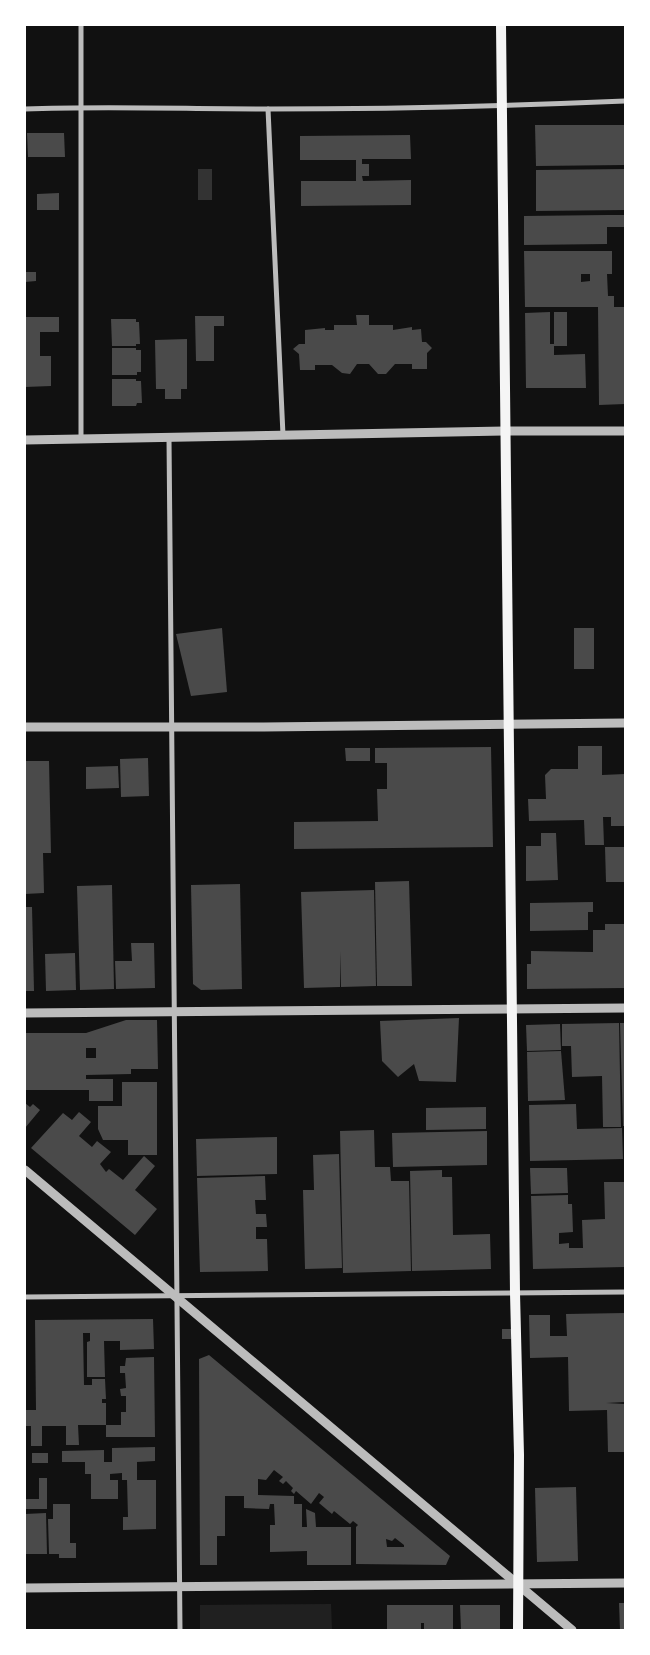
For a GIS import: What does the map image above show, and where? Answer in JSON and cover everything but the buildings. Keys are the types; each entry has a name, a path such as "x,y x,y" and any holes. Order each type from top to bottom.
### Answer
{"main road":[{"path":"501,25 504,430 510,725 514,1293 518,1454 518,1630"}],"street":[{"path":"81,25 83,107 81,440"},
{"path":"25,109 83,107 268,109 502,106 625,101"},
{"path":"268,109 283,436"},
{"path":"25,440 504,430 625,431"},
{"path":"169,438 180,1630"},
{"path":"25,727 625,723"},
{"path":"25,1014 625,1008"},
{"path":"25,1170 572,1630"},
{"path":"25,1297 625,1292"},
{"path":"25,1588 625,1583"}],"shaded area":[{"path":"198,169 212,169 212,200 198,200"},
{"path":"331,1604 332,1630 200,1630 200,1605"}]}
